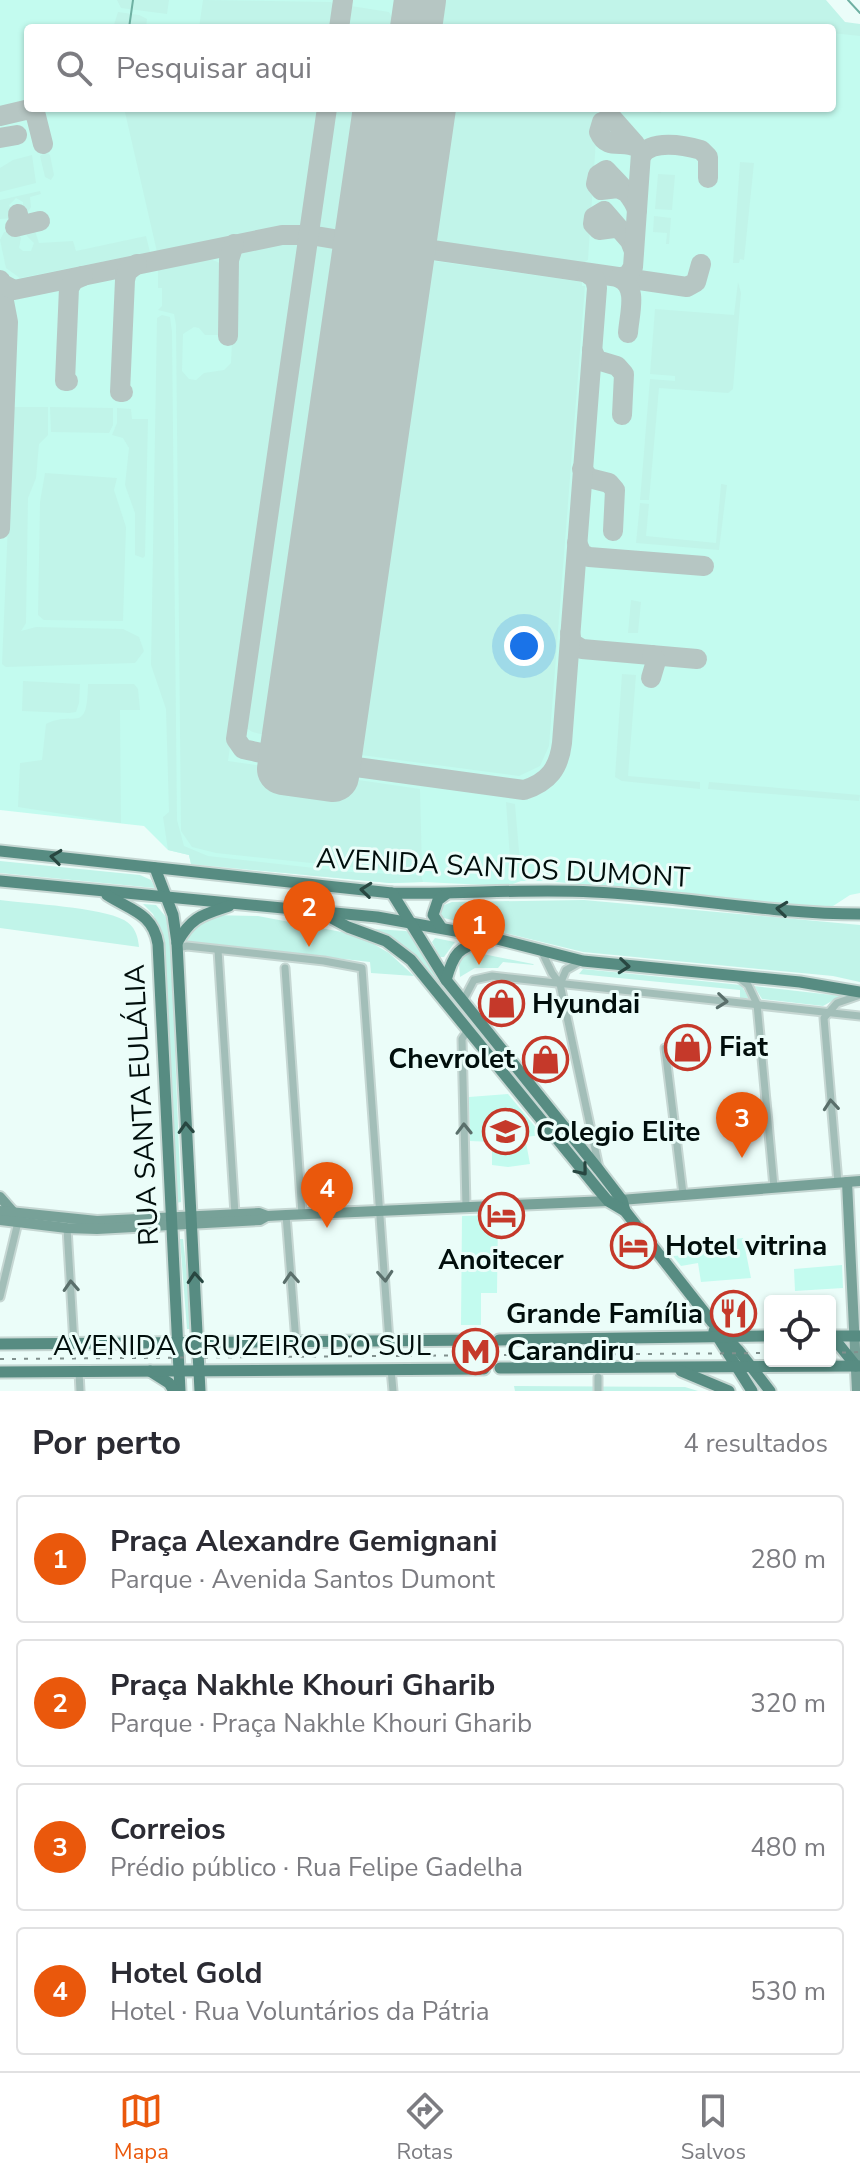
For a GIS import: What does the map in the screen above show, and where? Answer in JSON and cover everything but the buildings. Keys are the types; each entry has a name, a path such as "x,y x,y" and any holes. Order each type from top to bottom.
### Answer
{"main road":[{"name":"AVENIDA SANTOS DUMONT","path":"0,851 392,893 594,892 860,914"},
{"name":"RUA SANTA EULÁLIA","path":"155,868 173,915 177,946 200,1391"},
{"name":"AVENIDA SANTOS DUMONT","path":"0,881 410,922 489,937 583,961 800,982 860,994"},
{"name":"RUA SANTA EULÁLIA","path":"103,893 145,916 157,936 180,1344 177,1391"},
{"path":"392,893 446,980 599,1170 712,1322 735,1367 752,1391"},
{"path":"441,927 433,915 438,900 446,894"},
{"path":"177,946 185,928 194,919 234,904"},
{"path":"322,912 331,920 375,935 399,949 428,978 608,1201"},
{"path":"446,980 454,955 489,937"},
{"path":"191,1220 259,1213 267,1216 608,1201 624,1205 683,1194 860,1181"},
{"path":"843,1182 857,1336 857,1391"},
{"path":"0,1197 16,1217"},
{"path":"0,1211 67,1228 84,1224"},
{"path":"0,1220 16,1217 84,1224 124,1224 260,1220 267,1216"},
{"path":"721,1336 752,1366 770,1391"},
{"path":"499,1340 764,1336"},
{"path":"836,1336 857,1336"},
{"name":"AVENIDA CRUZEIRO DO SUL","path":"0,1344 482,1340"},
{"path":"836,1342 858,1366"},
{"path":"500,1368 858,1366"},
{"path":"673,1368 729,1391"},
{"name":"AVENIDA CRUZEIRO DO SUL","path":"0,1372 484,1369"},
{"path":"149,1371 177,1391"}],"street":[{"path":"177,946 324,961 362,968 389,1341"},
{"path":"218,950 235,1214"},
{"path":"542,952 560,984 599,1170"},
{"path":"560,984 566,970 583,961"},
{"path":"285,968 302,1214"},
{"path":"737,976 748,985 757,1004 774,1187"},
{"path":"463,1001 474,980 481,977 860,1016"},
{"path":"843,1182 824,1018 837,1003 860,994"},
{"path":"466,1207 462,1039 468,1030"},
{"path":"665,1048 683,1194"},
{"path":"286,1215 296,1342"},
{"path":"0,1297 16,1217"},
{"path":"67,1228 74,1344"},
{"path":"391,1369 393,1391"},
{"path":"79,1372 80,1391"},
{"path":"598,1377 598,1391"}],"shaded area":[{"path":"0,0 808,0 825,24 24,24 24,112 836,112 836,29 860,30 860,893 850,895 830,908 822,908 546,881 521,881 507,886 390,883 191,864 189,855 168,850 144,826 0,810"},
{"path":"117,0 169,0 167,14 121,8"},
{"path":"203,0 331,2 337,8 335,24 200,24"},
{"path":"446,0 826,0 845,22 860,24 860,36 836,33 836,24 443,24"},
{"path":"351,6 389,12 391,24 344,24"},
{"path":"118,12 147,19 146,24 114,24"},
{"path":"125,112 322,112 305,222 298,227 267,230 157,252"},
{"path":"331,112 378,112 363,217 354,228 340,232 326,229 315,220"},
{"path":"429,112 598,112 588,260 583,263 433,241 422,234 417,226 415,212"},
{"path":"46,152 50,155 54,175 51,180 45,177 40,156"},
{"path":"32,155 36,183 0,192 0,168 13,160"},
{"path":"740,162 754,163 744,260 733,263"},
{"path":"658,174 675,175 672,210 655,209"},
{"path":"40,191 41,194 30,197 31,207 26,215 22,216 23,202 16,198 9,205 15,218 0,219 0,200"},
{"path":"654,216 671,218 669,244 666,244 667,233 653,232"},
{"path":"25,227 35,231 39,243 73,241 76,251 146,236 150,252 20,278 6,268 0,240 4,232 17,229 21,238 19,248 31,251 34,243 27,236"},
{"path":"287,242 299,244 302,252 228,761 420,789 422,870 368,869 216,853 192,847 181,831 176,325 174,314 158,310 162,306 162,288 158,288 158,268 201,259 210,259 224,267 223,332 205,335 194,327 183,334 182,371 189,379 196,380 204,373 224,370 231,363 236,253"},
{"path":"320,244 343,248 355,266 288,727 282,737 253,732 242,721 308,268 312,250"},
{"path":"427,260 582,282 585,286 549,746 540,766 519,776 346,753 338,746 404,286 412,268"},
{"path":"738,282 741,293 733,389 728,393 659,388 649,500 640,500 650,379 675,381 675,376 650,374 655,309 734,315"},
{"path":"162,315 170,317 172,332 177,820 184,846 208,856 350,872 421,875 423,882 390,883 191,864 189,855 168,850 163,817 169,812 166,709 151,665 157,318"},
{"path":"13,407 48,407 48,435 39,444 36,478 28,498 26,623 21,631 36,627 123,629 139,637 144,651 135,663 6,667 2,664"},
{"path":"50,407 113,408 113,425 109,433 51,432"},
{"path":"117,408 131,409 132,419 148,419 143,558 135,555 135,513 125,485 129,448 123,438 112,435 117,423"},
{"path":"45,473 117,478 114,490 126,527 123,621 44,620 38,615 40,502"},
{"path":"721,484 727,485 719,550 636,543 640,503 649,504 646,536 716,543"},
{"path":"631,600 641,602 638,633 628,633"},
{"path":"622,674 636,675 628,776 700,782 700,789 622,781 615,777"},
{"path":"23,681 80,684 76,712 22,711"},
{"path":"88,684 134,684 138,689 140,710 120,710 121,823 18,807 20,763 42,760 46,724 82,716"},
{"path":"709,782 860,795 859,801 708,789"},
{"path":"506,802 515,804 520,863 511,863"},
{"path":"0,861 140,875 151,880 155,888 0,873"},
{"path":"0,900 82,909 113,916 131,925 139,947 0,928"},
{"path":"584,900 860,925 860,982 833,976 583,952 440,917 437,913 439,907 452,902"},
{"path":"143,904 156,905 166,917 171,948 181,1202 176,1203 163,937 153,914"},
{"path":"210,915 258,916 347,933 389,953 414,976 371,973 370,962 185,941 190,927"},
{"path":"374,929 411,934 433,971 606,1188 423,963 395,939"},
{"path":"435,938 455,942 444,957 440,957 432,942"},
{"path":"473,952 534,965 503,962 498,968 475,968 460,977 459,963 465,955"},
{"path":"583,969 741,985 749,998 740,998 740,990 579,974"},
{"path":"754,986 841,996 823,1006 762,999"},
{"name":"Colegio Elite","path":"508,1094 542,1135 525,1137 530,1164 508,1167 492,1165 492,1142 470,1141 469,1097"},
{"path":"498,1215 497,1293 481,1293 481,1325 461,1325 462,1216"},
{"path":"743,1238 751,1278 701,1282 698,1263 681,1266 673,1256 701,1254 701,1248 717,1245 717,1241"},
{"path":"180,1239 183,1239 193,1329 187,1329"},
{"path":"842,1265 843,1288 795,1291 794,1269"},
{"path":"514,1386 685,1387 698,1391 515,1391"}],"waterway":[{"path":"130,24 133,0"},
{"path":"848,0 860,13"}],"taxiway":[{"path":"340,24 343,0"},
{"path":"0,116 24,110"},
{"path":"35,112 43,144"},
{"path":"313,729 302,749 285,755 243,749 236,739 326,112"},
{"path":"628,333 631,294 629,287 619,278 628,275 633,267 641,153 639,150 638,148 636,145 612,118 602,122 599,132 607,142 628,144 634,146 639,149"},
{"path":"0,138 17,135"},
{"path":"641,156 660,145 701,150 708,157 708,178"},
{"path":"626,192 618,188 601,190 596,184 598,175 606,170 628,194 637,210"},
{"path":"365,243 383,231 392,198"},
{"path":"621,230 614,228 599,230 593,224 594,217 604,211 630,241 634,251"},
{"path":"18,214 19,222 15,227 40,221"},
{"path":"1,283 14,290 282,235 310,235 370,245 380,259 379,288"},
{"path":"228,336 229,260 234,244"},
{"path":"382,273 389,255 405,246 687,287 696,282 701,264"},
{"path":"123,392 120,392 125,280 127,272 137,264"},
{"path":"328,637 315,738 318,754 327,763 524,790 540,783 551,773 562,743 597,288 595,279 587,273"},
{"path":"68,381 65,381 69,288 74,280 83,276"},
{"path":"0,280 8,322 0,529"},
{"path":"592,350 597,360 617,366 624,374 622,415"},
{"path":"582,469 589,478 609,483 615,490 613,531"},
{"path":"577,543 582,554 589,557 704,566"},
{"path":"570,633 572,643 582,649 697,659"},
{"path":"651,678 656,661 652,655"}],"runway":[{"path":"417,24 420,0"},
{"path":"378,112 283,769 333,776 429,112"}],"railway":[{"path":"836,1353 860,1352"},
{"path":"0,1359 764,1353"}],"place":[{"name":"Praça Nakhle Khouri Gharib","path":"309,947"},
{"name":"Praça Alexandre Gemignani","path":"479,965"},
{"name":"Hyundai","path":"501,1004"},
{"name":"Fiat","path":"688,1047"},
{"name":"Chevrolet","path":"546,1059"},
{"name":"Colegio Elite","path":"505,1132"},
{"name":"Correios","path":"742,1158"},
{"name":"Anoitecer","path":"501,1216"},
{"name":"Hotel Gold","path":"327,1228"},
{"name":"Hotel vitrina","path":"634,1246"},
{"name":"Grande Família","path":"734,1314"},
{"name":"Carandiru","path":"476,1351"}]}
